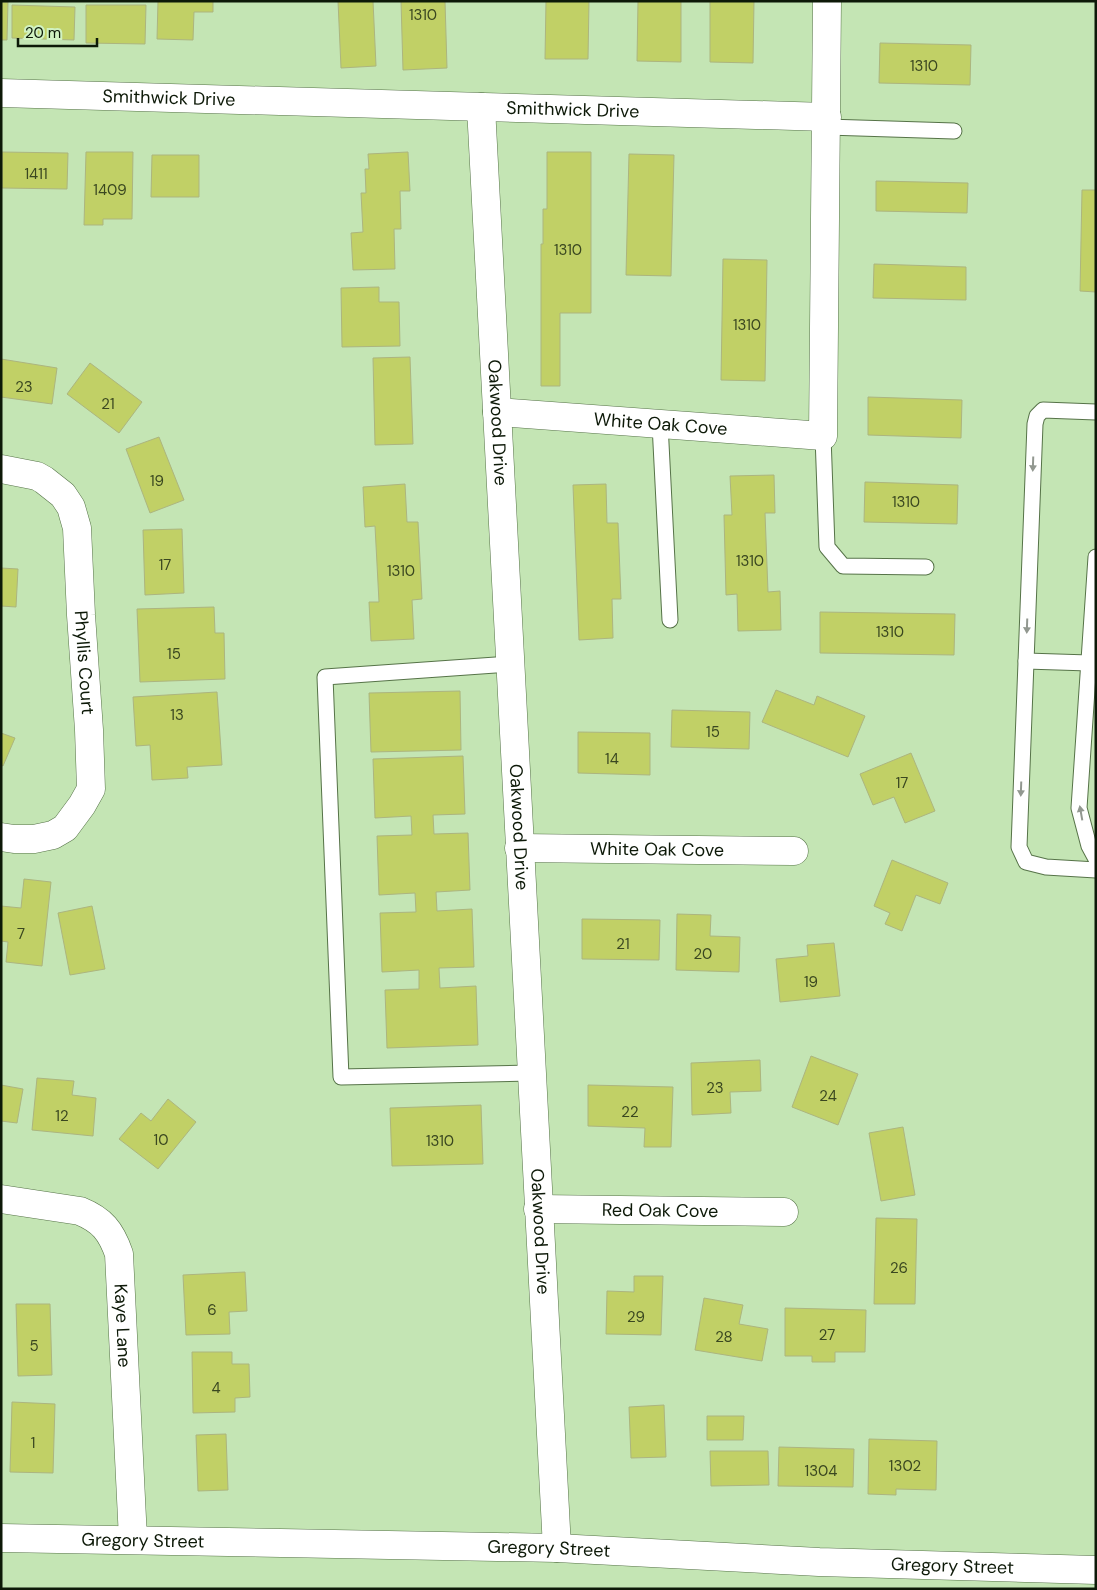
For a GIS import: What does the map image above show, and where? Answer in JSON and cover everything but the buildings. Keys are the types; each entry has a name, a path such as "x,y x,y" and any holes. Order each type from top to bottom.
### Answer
{"street":[{"path":"823,436 827,1"},
{"name":"Smithwick Drive","path":"1,93 481,107 827,122"},
{"name":"Oakwood Drive","path":"481,107 557,1548"},
{"name":"White Oak Cove","path":"497,412 823,436"},
{"name":"Phyllis Court","path":"1,469 36,476 44,480 63,495 71,507 77,528 91,789 65,828 53,835 34,839 1,837"},
{"name":"White Oak Cove","path":"520,848 794,851"},
{"name":"Kaye Lane","path":"1,1199 80,1211 92,1216 106,1228 114,1239 119,1254 133,1539"},
{"name":"Red Oak Cove","path":"538,1209 784,1212"},
{"name":"Gregory Street","path":"1,1538 557,1548 819,1562 1096,1570"}],"lane":[{"path":"827,122 954,130"},
{"path":"1096,412 1044,410 1037,416 1035,424 1019,847 1026,862 1046,868 1096,870"},
{"path":"660,424 670,620"},
{"path":"823,436 827,547 843,566 926,568"},
{"path":"1096,557 1079,808 1088,846 1096,859"},
{"path":"1026,661 1089,663"},
{"path":"510,664 324,677 341,1077 531,1073"}]}
